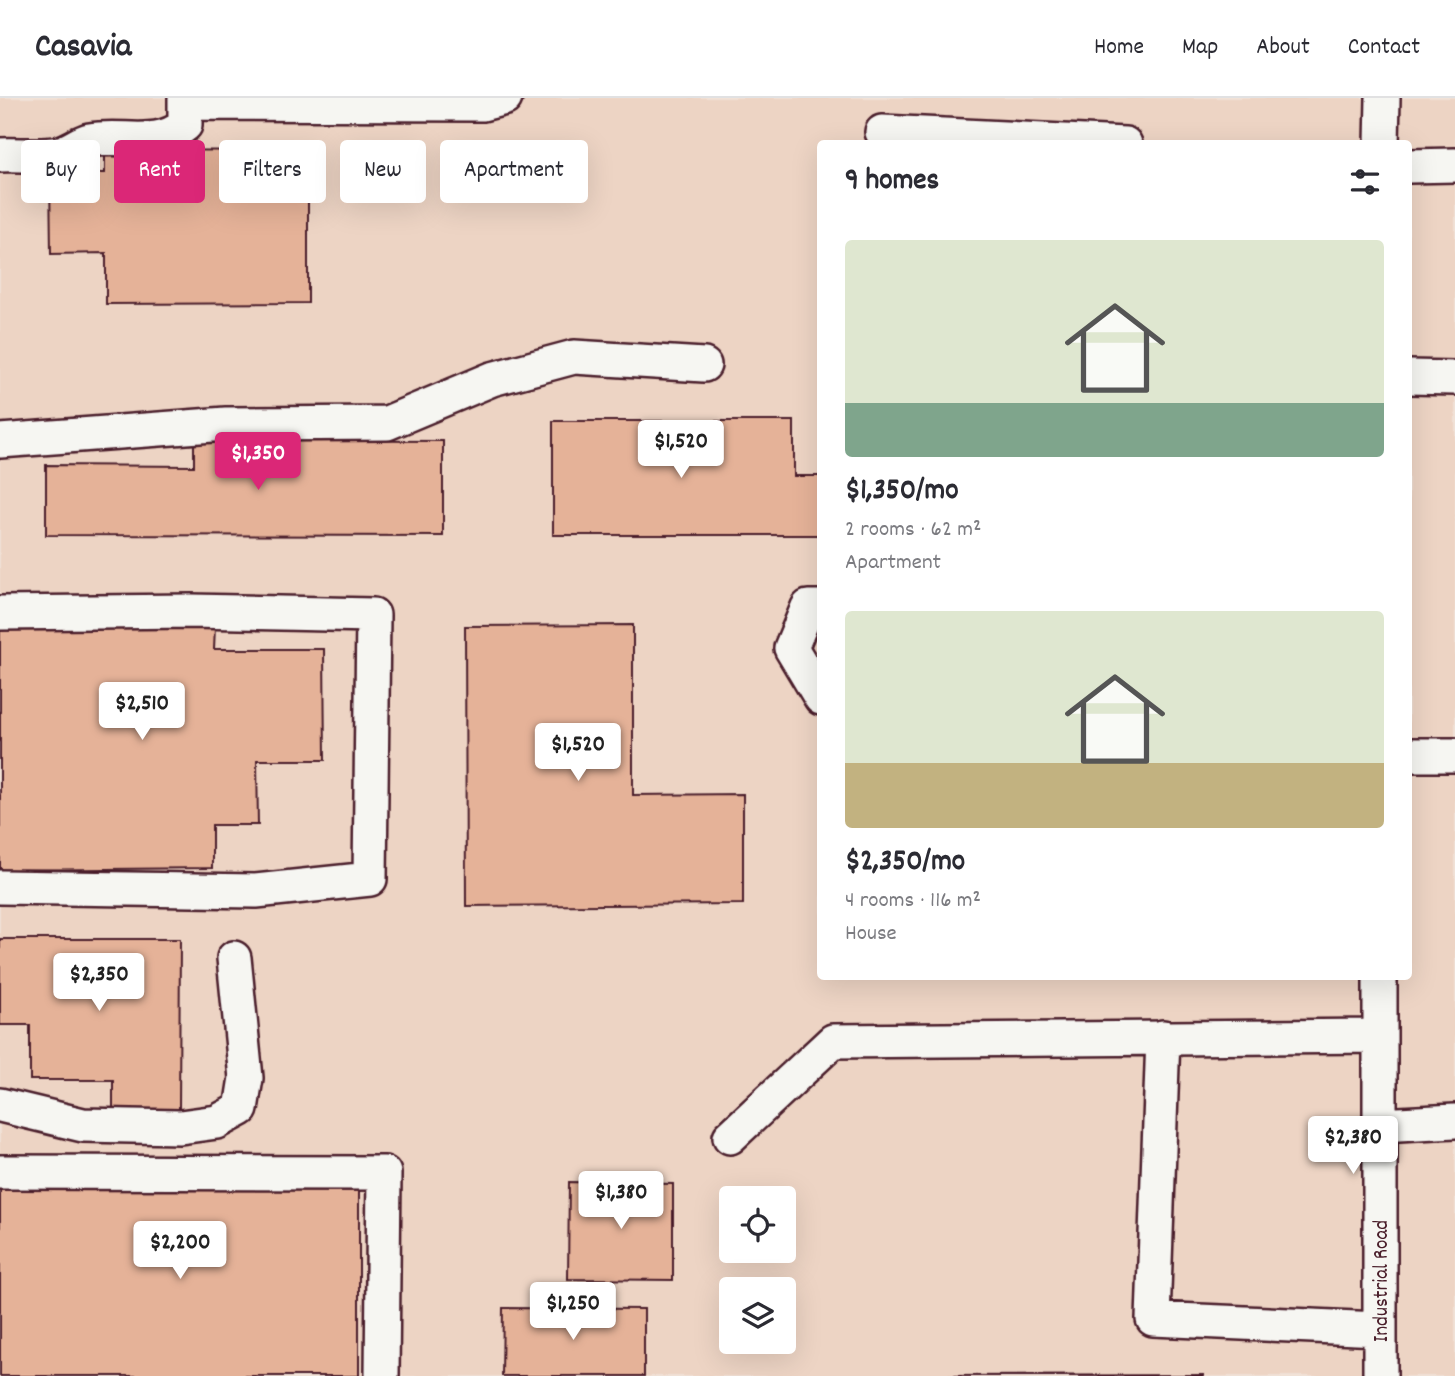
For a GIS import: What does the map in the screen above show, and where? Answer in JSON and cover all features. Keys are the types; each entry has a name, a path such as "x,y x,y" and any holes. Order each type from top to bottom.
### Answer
{"street":[{"path":"0,155 63,152 90,140 159,139 174,135 185,125 185,100 482,104 505,98"},
{"path":"1382,98 1382,140"},
{"path":"882,132 1044,140"},
{"path":"1412,166 1455,164"},
{"path":"0,441 226,424 387,423 492,379 574,357 704,365"},
{"path":"1412,377 1455,378"},
{"path":"817,607 808,607 791,648 817,691"},
{"path":"0,613 191,611 373,615 370,879 256,891 0,887"},
{"path":"1412,755 1455,755"},
{"path":"0,1104 83,1125 166,1127 217,1122 241,1109 246,1078 234,958"},
{"name":"Industrial Road","path":"1380,980 1380,1376"},
{"path":"730,1137 832,1041 1380,1035"},
{"path":"1163,1037 1153,1319 1379,1329"},
{"path":"1380,1125 1455,1121"},
{"path":"0,1172 384,1173 382,1376"}],"shaded area":[{"path":"0,98 1455,98 1455,1376 0,1376"}],"building":[{"path":"105,150 114,150 114,203 205,203 205,150 219,151 219,203 308,203 308,303 106,304 106,253 51,254 50,203 100,203 100,173 105,173"},
{"path":"553,421 794,421 794,476 817,476 817,535 553,535"},
{"path":"194,440 443,441 443,536 46,535 46,465 194,466"},
{"path":"633,625 633,795 743,794 743,904 466,906 465,626"},
{"path":"215,627 214,649 324,649 325,760 257,760 258,825 212,825 212,868 0,870 0,628"},
{"path":"0,939 180,939 179,1110 113,1109 113,1080 30,1080 30,1025 0,1025"},
{"path":"569,1182 673,1184 673,1280 568,1279"},
{"path":"0,1186 359,1186 359,1376 0,1376"},
{"path":"503,1308 644,1309 644,1376 502,1376"},
{"path":"1203,1375 1203,1376 926,1376"}]}
